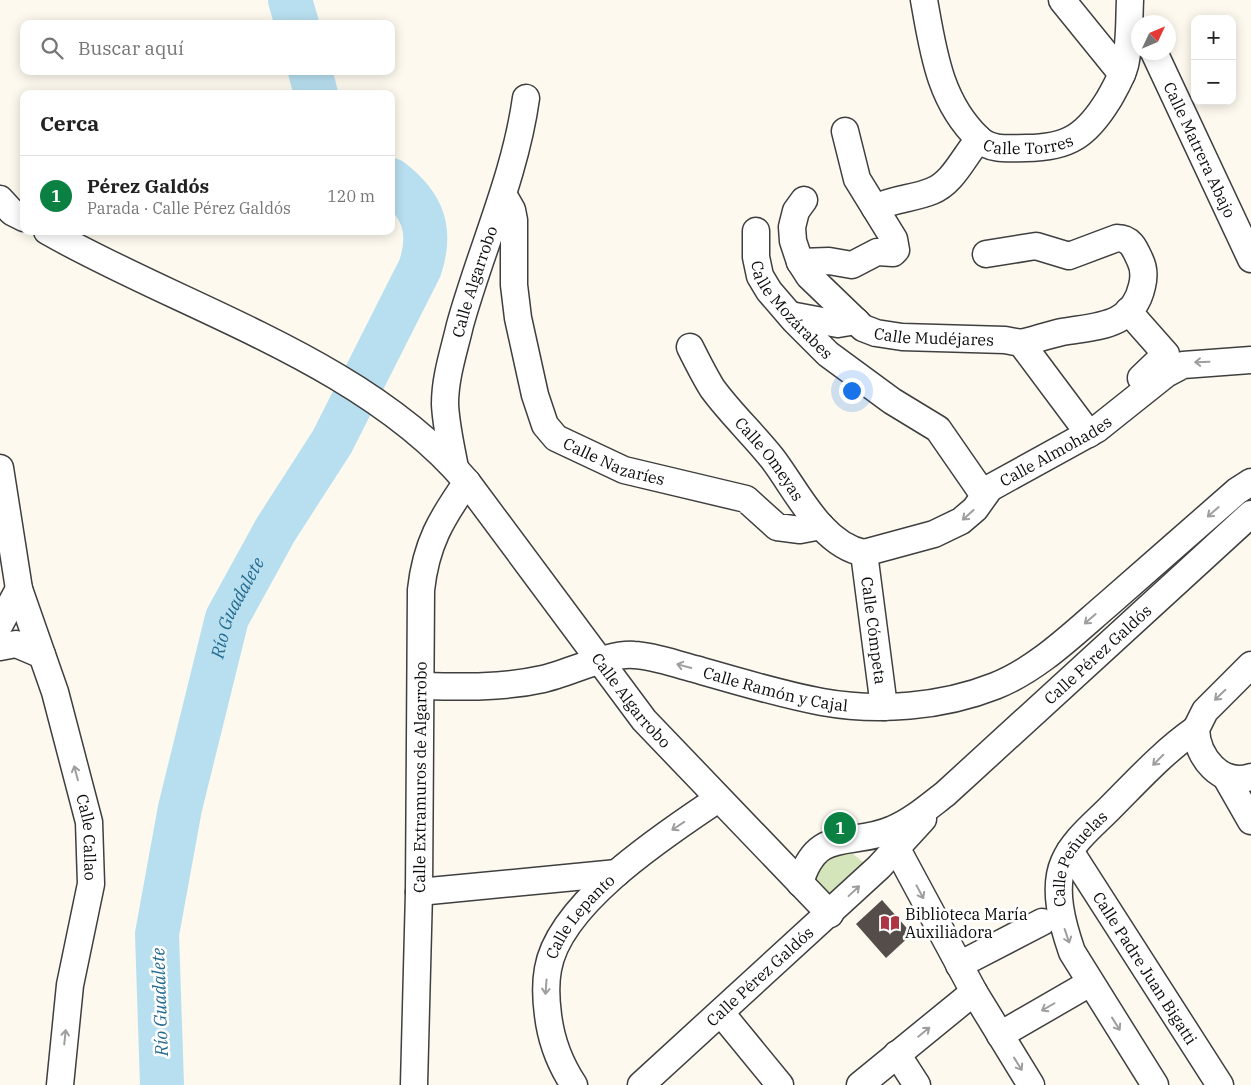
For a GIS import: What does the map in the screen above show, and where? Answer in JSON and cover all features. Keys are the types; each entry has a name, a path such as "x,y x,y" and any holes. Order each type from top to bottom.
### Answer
{"street":[{"name":"Calle Torres","path":"924,0 938,74 956,109 979,139 987,145 996,148 1045,147 1072,138 1092,124 1122,74 1128,42 1130,0"},
{"path":"1062,0 1122,74"},
{"path":"1143,0 1145,15"},
{"name":"Calle Matrera Abajo","path":"1157,60 1251,259"},
{"name":"Calle Algarrobo","path":"461,475 447,426 445,403 449,368 470,291 504,196 521,132 526,98"},
{"path":"800,262 829,261 852,265 877,252 893,253 896,250 894,239 857,179 845,131"},
{"path":"876,208 889,201 914,196 942,186 950,179 979,139"},
{"name":"Calle Nazaríes","path":"504,196 512,210 514,220 514,285 518,318 536,395 550,433 561,442 624,470 746,499 777,527 800,530 821,526"},
{"path":"0,199 12,212 20,216"},
{"name":"Calle Mudéjares","path":"804,200 796,211 792,227 793,241 800,262 809,276 867,331 902,337 1005,340 1021,343"},
{"name":"Calle Mozárabes","path":"756,231 756,257 760,276 790,315 828,354 892,401 938,429 984,494"},
{"name":"Calle Algarrobo","path":"55,236 277,345 381,405 409,425 461,475 512,539 644,720 830,914"},
{"path":"986,254 1036,246 1069,256 1117,238 1125,238 1130,242 1143,265 1134,302 1108,324 1098,328 1064,332 1021,343 1089,434"},
{"path":"1133,400 1126,392 1166,354 1134,302"},
{"path":"790,315 838,324 856,321"},
{"name":"Calle Omeyas","path":"690,347 712,387 774,460 799,500 821,526 843,545 864,553"},
{"name":"Calle Almohades","path":"864,553 951,528 969,516 984,494 1005,478 1089,434 1166,374 1183,364 1251,360"},
{"name":"Calle Callao","path":"0,468 19,589 55,692 89,822 91,884 70,985 60,1085"},
{"name":"Calle Extramuros de Algarrobo","path":"414,1085 419,892 423,569 436,527 461,475"},
{"name":"Calle Pérez Galdós","path":"955,698 997,685 1043,658 1237,491 1251,482"},
{"name":"Calle Pérez Galdós","path":"800,883 805,866 813,855 825,846 840,840 874,836 892,830 911,820 945,794 1251,514"},
{"name":"Calle Cómpeta","path":"864,553 884,707"},
{"path":"0,624 19,589"},
{"path":"0,648 16,644 42,655"},
{"name":"Calle Ramón y Cajal","path":"422,686 482,687 518,684 576,670 619,656 644,656 822,702 884,707 955,698"},
{"path":"1251,665 1205,711 1196,729 1200,750 1207,760 1239,778 1251,821"},
{"name":"Calle Peñuelas","path":"1155,1085 1072,952 1064,930 1061,912 1061,872 1070,851 1084,834 1169,748 1196,729"},
{"name":"Calle Pérez Galdós","path":"642,1085 879,868 945,794"},
{"name":"Calle Lepanto","path":"574,1085 562,1062 549,1024 546,995 548,968 556,944 572,920 616,873 654,842 718,799"},
{"name":"Calle Pérez Galdós","path":"754,835 785,847 825,846"},
{"path":"854,838 875,856 879,868"},
{"path":"897,849 974,992 1031,1085"},
{"name":"Calle Padre Juan Bigatti","path":"1070,851 1220,1085"},
{"path":"419,892 616,873"},
{"path":"959,965 1042,922"},
{"path":"1000,1035 1090,983"},
{"path":"860,1085 974,992"},
{"path":"721,1013 780,1085"},
{"path":"897,1054 917,1085"}],"green space":[{"path":"847,849 864,863 864,872 828,896 812,879 827,856"}],"building":[{"path":"882,900 912,934 886,958 856,924"}],"waterway":[{"name":"Río Guadalete","path":"290,0 296,20"},
{"name":"Río Guadalete","path":"311,75 315,90"},
{"name":"Río Guadalete","path":"162,1085 157,934 180,808 227,618 276,529 332,442 420,268 425,241 425,229 422,218 410,198 395,183"}],"place":[{"name":"Pérez Galdós","path":"840,828"},
{"name":"Biblioteca María Auxiliadora","path":"890,923"}]}
